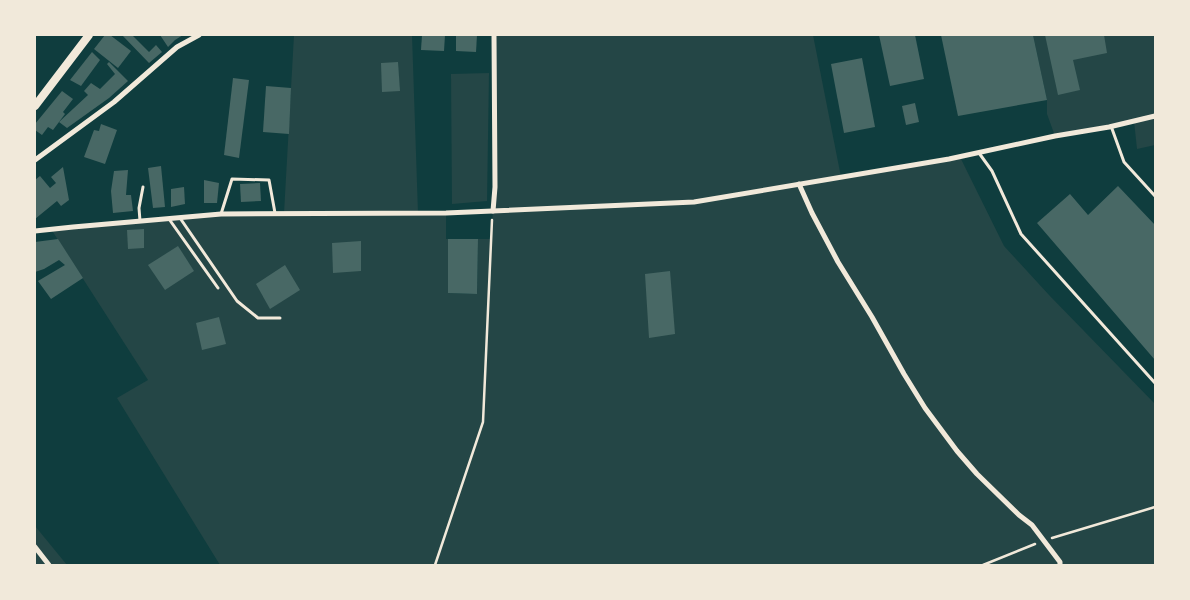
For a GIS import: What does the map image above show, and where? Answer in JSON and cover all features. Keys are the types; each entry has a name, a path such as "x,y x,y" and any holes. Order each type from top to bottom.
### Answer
{"street":[{"path":"35,106 89,35"},
{"path":"35,160 114,102 177,47 199,35"},
{"path":"492,211 494,187 494,35"},
{"path":"35,231 221,214 446,214 694,202 980,153 1155,116"},
{"path":"799,184 838,262 926,408 957,452 1019,515 1032,525 1060,562 1060,565"},
{"path":"35,547 49,565"}],"lane":[{"path":"1111,126 1124,162 1155,196"},
{"path":"980,153 992,171 1021,234 1155,383"},
{"path":"221,214 232,179 269,180 276,213"},
{"path":"140,221 139,208 143,187"},
{"path":"180,217 237,301 258,318 280,318"},
{"path":"168,218 218,288"}],"path":[{"path":"435,565 483,422 492,211"},
{"path":"983,565 1044,540 1155,507"}],"shaded area":[{"path":"294,35 412,35 418,213 446,213 448,293 477,294 478,239 491,239 493,211 495,35 813,35 841,177 960,157 1004,246 1155,404 1155,565 220,565 117,398 148,380 51,229 221,214 284,213"},
{"path":"1033,35 1155,35 1155,145 1137,149 1134,121 1055,136 1047,114 1047,100"},
{"path":"489,73 487,201 452,204 451,74"},
{"path":"35,526 67,565 35,565"}],"building":[{"path":"105,35 110,35 131,51 118,68 94,49"},
{"path":"122,35 132,35 149,52 156,45 162,52 149,63"},
{"path":"160,35 183,35 168,47"},
{"path":"422,35 445,35 444,51 421,50"},
{"path":"456,35 477,35 476,52 456,51"},
{"path":"879,35 915,35 924,79 890,86"},
{"path":"941,35 1033,35 1047,100 958,116"},
{"path":"1045,35 1104,35 1107,53 1073,60 1080,90 1058,95"},
{"path":"92,52 100,60 81,86 70,80"},
{"path":"862,58 875,127 844,133 831,64"},
{"path":"109,62 128,81 109,98 67,128 59,122 88,95 84,91 91,83 100,89 115,74 107,64"},
{"path":"398,62 400,91 382,92 381,63"},
{"path":"233,78 249,80 239,158 224,155"},
{"path":"266,86 291,88 289,134 263,132"},
{"path":"62,91 73,99 53,130 48,127 42,135 35,130 35,124"},
{"path":"915,103 919,122 906,125 902,106"},
{"path":"101,124 117,130 105,164 84,157 94,130 99,131"},
{"path":"161,166 165,207 153,208 148,168"},
{"path":"63,167 69,200 61,206 57,201 35,219 35,180 40,176 50,188 56,183 51,177"},
{"path":"128,170 126,195 131,195 133,211 113,213 111,191 114,171"},
{"path":"204,180 219,183 217,203 204,203"},
{"path":"260,183 261,201 241,202 240,184"},
{"path":"1118,186 1155,225 1155,360 1037,223 1070,194 1088,215"},
{"path":"184,187 185,204 171,207 171,189"},
{"path":"144,229 144,248 128,249 127,230"},
{"path":"58,239 83,278 51,299 38,281 65,265 59,260 35,272 35,242"},
{"path":"448,239 478,239 477,294 448,293"},
{"path":"361,241 361,271 333,273 332,243"},
{"path":"178,246 194,271 165,290 148,265"},
{"path":"285,265 300,290 270,309 256,284"},
{"path":"670,271 675,334 649,338 645,274"},
{"path":"219,317 226,344 202,350 196,323"}]}
